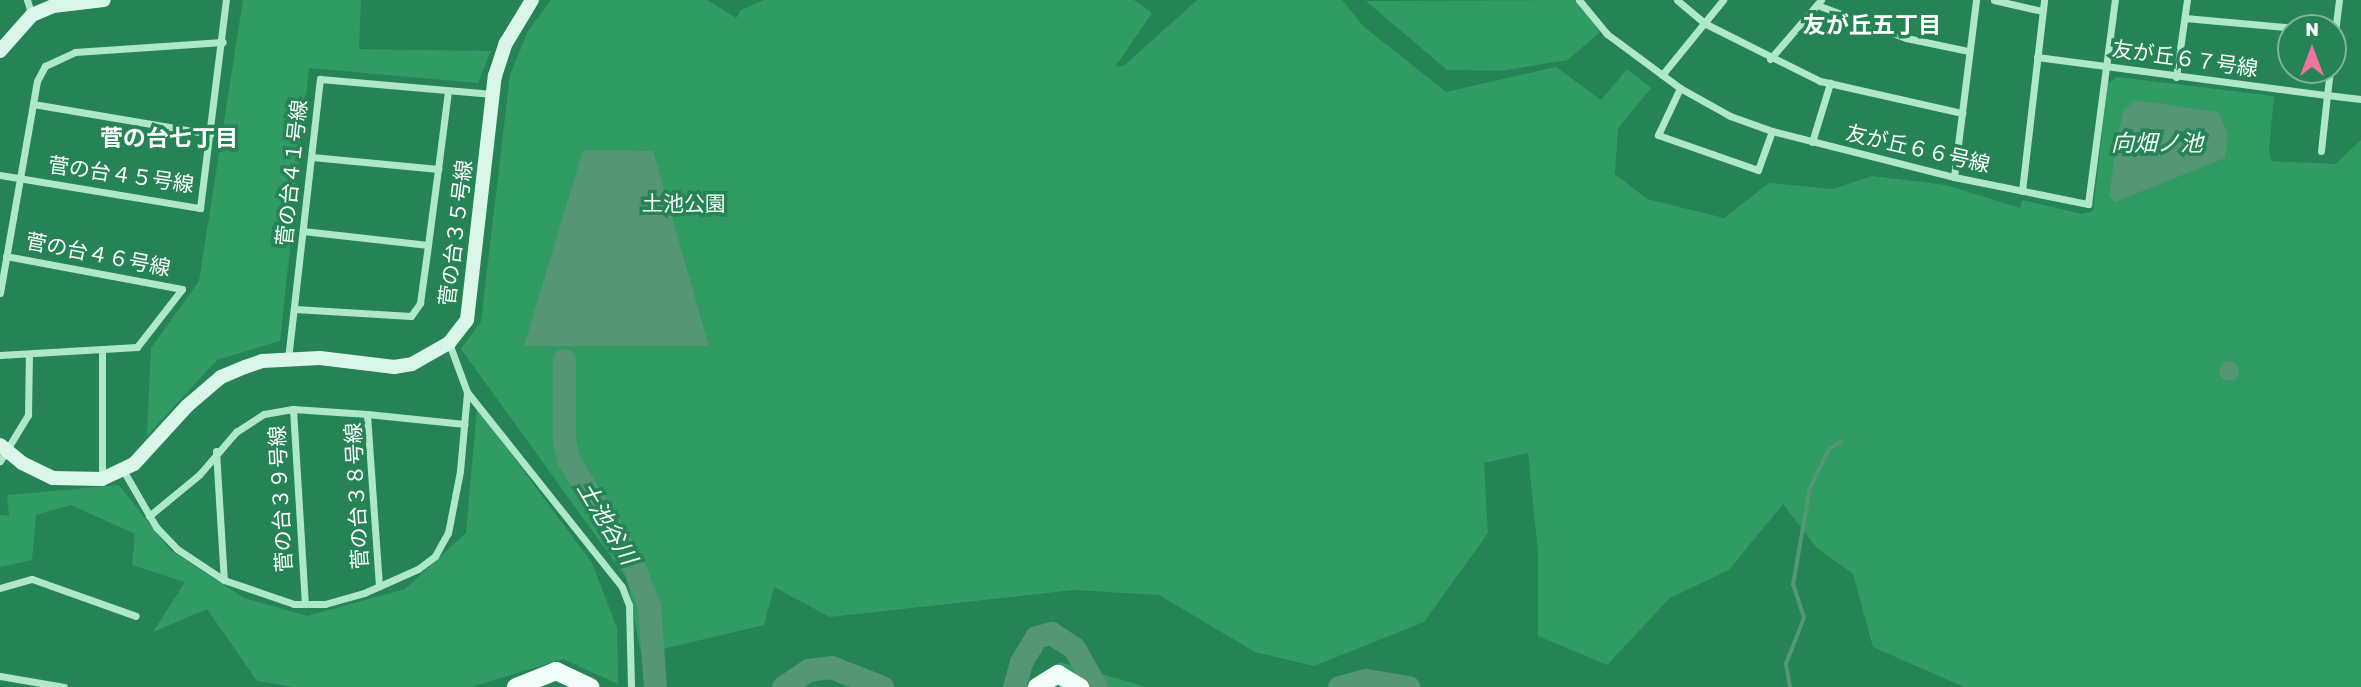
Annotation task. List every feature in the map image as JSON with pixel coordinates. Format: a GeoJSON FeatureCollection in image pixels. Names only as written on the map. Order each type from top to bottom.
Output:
{"type":"FeatureCollection","features":[{"type":"Feature","properties":{"kind":"main road"},"geometry":{"type":"LineString","coordinates":[[516,687],[556,671],[592,687]]}},
{"type":"Feature","properties":{"kind":"main road"},"geometry":{"type":"LineString","coordinates":[[1037,687],[1058,674],[1080,687]]}},
{"type":"Feature","properties":{"kind":"street"},"geometry":{"type":"LineString","coordinates":[[27,0],[32,15]]}},
{"type":"Feature","properties":{"kind":"street"},"geometry":{"type":"LineString","coordinates":[[0,51],[32,15],[53,6],[104,0]]}},
{"type":"Feature","properties":{"kind":"street","name":"菅の台４５号線"},"geometry":{"type":"LineString","coordinates":[[0,176],[200,208],[223,42],[226,0]]}},
{"type":"Feature","properties":{"kind":"street","name":"菅の台３５号線"},"geometry":{"type":"LineString","coordinates":[[3,453],[53,478],[102,479],[123,470],[221,377],[262,361],[288,359],[394,367],[412,364],[449,343],[467,320],[492,94],[506,43],[532,0]]}},
{"type":"Feature","properties":{"kind":"street","name":"友が丘６６号線"},"geometry":{"type":"LineString","coordinates":[[1579,0],[1607,34],[1680,88],[1730,116],[1812,142],[1954,177],[2088,204],[2115,0]]}},
{"type":"Feature","properties":{"kind":"street"},"geometry":{"type":"LineString","coordinates":[[1677,0],[1704,23],[1770,59],[1830,83],[1962,113]]}},
{"type":"Feature","properties":{"kind":"street"},"geometry":{"type":"LineString","coordinates":[[1662,75],[1723,0]]}},
{"type":"Feature","properties":{"kind":"street"},"geometry":{"type":"LineString","coordinates":[[1954,177],[1976,0]]}},
{"type":"Feature","properties":{"kind":"street"},"geometry":{"type":"LineString","coordinates":[[1994,0],[2042,11]]}},
{"type":"Feature","properties":{"kind":"street"},"geometry":{"type":"LineString","coordinates":[[2022,191],[2044,0]]}},
{"type":"Feature","properties":{"kind":"street"},"geometry":{"type":"LineString","coordinates":[[2176,77],[2187,0]]}},
{"type":"Feature","properties":{"kind":"street"},"geometry":{"type":"LineString","coordinates":[[1770,59],[1819,3],[1896,35],[1968,51]]}},
{"type":"Feature","properties":{"kind":"street"},"geometry":{"type":"LineString","coordinates":[[2185,18],[2277,26]]}},
{"type":"Feature","properties":{"kind":"street"},"geometry":{"type":"LineString","coordinates":[[0,293],[37,80],[46,66],[60,56],[223,42]]}},
{"type":"Feature","properties":{"kind":"street","name":"友が丘６７号線"},"geometry":{"type":"LineString","coordinates":[[2037,57],[2361,99]]}},
{"type":"Feature","properties":{"kind":"street","name":"菅の台４１号線"},"geometry":{"type":"LineString","coordinates":[[288,359],[320,79],[492,94]]}},
{"type":"Feature","properties":{"kind":"street"},"geometry":{"type":"LineString","coordinates":[[1812,142],[1830,83]]}},
{"type":"Feature","properties":{"kind":"street"},"geometry":{"type":"LineString","coordinates":[[2321,152],[2329,84]]}},
{"type":"Feature","properties":{"kind":"street"},"geometry":{"type":"LineString","coordinates":[[1680,88],[1658,135],[1758,170],[1772,131]]}},
{"type":"Feature","properties":{"kind":"street"},"geometry":{"type":"LineString","coordinates":[[295,309],[411,316],[420,303],[448,91]]}},
{"type":"Feature","properties":{"kind":"street"},"geometry":{"type":"LineString","coordinates":[[33,104],[210,134]]}},
{"type":"Feature","properties":{"kind":"street"},"geometry":{"type":"LineString","coordinates":[[312,158],[438,169]]}},
{"type":"Feature","properties":{"kind":"street"},"geometry":{"type":"LineString","coordinates":[[303,231],[428,245]]}},
{"type":"Feature","properties":{"kind":"street","name":"菅の台４６号線"},"geometry":{"type":"LineString","coordinates":[[0,355],[141,344],[182,289],[6,256]]}},
{"type":"Feature","properties":{"kind":"street"},"geometry":{"type":"LineString","coordinates":[[449,343],[467,392],[622,587],[629,604],[631,687]]}},
{"type":"Feature","properties":{"kind":"street"},"geometry":{"type":"LineString","coordinates":[[102,349],[102,479]]}},
{"type":"Feature","properties":{"kind":"street"},"geometry":{"type":"LineString","coordinates":[[3,453],[28,415],[29,354]]}},
{"type":"Feature","properties":{"kind":"street"},"geometry":{"type":"LineString","coordinates":[[123,470],[149,516],[177,549],[223,580],[265,597],[304,604],[325,604],[379,586],[435,556],[448,533],[467,392]]}},
{"type":"Feature","properties":{"kind":"street"},"geometry":{"type":"LineString","coordinates":[[293,409],[367,414]]}},
{"type":"Feature","properties":{"kind":"street","name":"菅の台３９号線"},"geometry":{"type":"LineString","coordinates":[[149,516],[199,475],[216,450],[264,414],[293,409],[304,604]]}},
{"type":"Feature","properties":{"kind":"street","name":"菅の台３８号線"},"geometry":{"type":"LineString","coordinates":[[379,586],[367,414],[464,424]]}},
{"type":"Feature","properties":{"kind":"street"},"geometry":{"type":"LineString","coordinates":[[216,450],[223,580]]}},
{"type":"Feature","properties":{"kind":"street"},"geometry":{"type":"LineString","coordinates":[[0,588],[32,579],[136,616]]}},
{"type":"Feature","properties":{"kind":"street"},"geometry":{"type":"LineString","coordinates":[[0,676],[64,687]]}},
{"type":"Feature","properties":{"kind":"green space"},"geometry":{"type":"Polygon","coordinates":[[[243,0],[361,0],[359,49],[491,51],[478,83],[309,68],[280,341],[217,360],[147,436],[151,348],[199,281],[243,0]]]}},
{"type":"Feature","properties":{"kind":"green space","name":"土池公園"},"geometry":{"type":"Polygon","coordinates":[[[551,0],[707,0],[736,18],[741,10],[764,0],[1134,0],[1152,13],[1115,67],[1125,65],[1197,0],[1342,0],[1363,26],[1446,92],[1556,67],[1601,100],[1627,69],[1651,88],[1618,128],[1615,174],[1647,199],[1724,218],[1769,183],[1833,189],[1872,176],[1946,185],[2020,208],[2022,200],[2082,214],[2093,211],[2108,83],[2117,77],[2274,96],[2269,151],[2272,161],[2335,164],[2361,140],[2361,687],[1964,687],[1873,647],[1853,574],[1817,548],[1783,504],[1729,570],[1670,598],[1607,665],[1538,636],[1538,552],[1528,453],[1484,463],[1488,533],[1424,622],[1314,666],[1255,652],[1159,595],[1074,590],[830,617],[774,587],[764,625],[641,654],[627,579],[461,349],[481,321],[510,75],[528,31],[551,0]]]}},
{"type":"Feature","properties":{"kind":"green space"},"geometry":{"type":"Polygon","coordinates":[[[1576,0],[1600,32],[1568,60],[1500,71],[1447,70],[1366,1],[1576,0]]]}},
{"type":"Feature","properties":{"kind":"green space"},"geometry":{"type":"Polygon","coordinates":[[[477,408],[592,563],[617,628],[618,684],[563,659],[471,687],[295,687],[257,681],[207,609],[153,632],[185,582],[132,565],[135,534],[71,505],[36,515],[32,560],[0,567],[0,515],[9,516],[7,495],[119,485],[170,550],[244,598],[307,616],[405,589],[466,533],[477,408]]]}},
{"type":"Feature","properties":{"kind":"green space"},"geometry":{"type":"Polygon","coordinates":[[[1060,662],[1146,687],[1025,687],[1060,662]]]}},
{"type":"Feature","properties":{"kind":"water","name":"向畑ノ池"},"geometry":{"type":"Polygon","coordinates":[[[2135,100],[2218,112],[2228,134],[2225,158],[2115,202],[2109,196],[2119,129],[2124,110],[2135,100]]]}},
{"type":"Feature","properties":{"kind":"water"},"geometry":{"type":"Polygon","coordinates":[[[583,150],[653,151],[709,346],[524,346],[583,150]]]}},
{"type":"Feature","properties":{"kind":"water"},"geometry":{"type":"Polygon","coordinates":[[[2229,361],[2236,364],[2239,371],[2236,378],[2229,381],[2222,378],[2219,371],[2222,364],[2229,361]]]}},
{"type":"Feature","properties":{"kind":"waterway","name":"土池谷川"},"geometry":{"type":"LineString","coordinates":[[564,360],[564,441],[569,461],[632,562],[649,606],[655,687]]}},
{"type":"Feature","properties":{"kind":"waterway"},"geometry":{"type":"LineString","coordinates":[[1790,687],[1786,664],[1804,618],[1793,585],[1810,488],[1829,449],[1842,441]]}},
{"type":"Feature","properties":{"kind":"waterway"},"geometry":{"type":"LineString","coordinates":[[1014,687],[1021,662],[1036,637],[1051,633],[1074,648],[1096,687]]}},
{"type":"Feature","properties":{"kind":"waterway"},"geometry":{"type":"LineString","coordinates":[[783,687],[808,670],[831,667],[882,687]]}},
{"type":"Feature","properties":{"kind":"waterway"},"geometry":{"type":"LineString","coordinates":[[1339,687],[1366,680],[1408,687]]}},
{"type":"Feature","properties":{"kind":"district","name":"友が丘五丁目"},"geometry":{"type":"Point","coordinates":[1872,25]}},
{"type":"Feature","properties":{"kind":"district","name":"菅の台七丁目"},"geometry":{"type":"Point","coordinates":[169,138]}}]}
